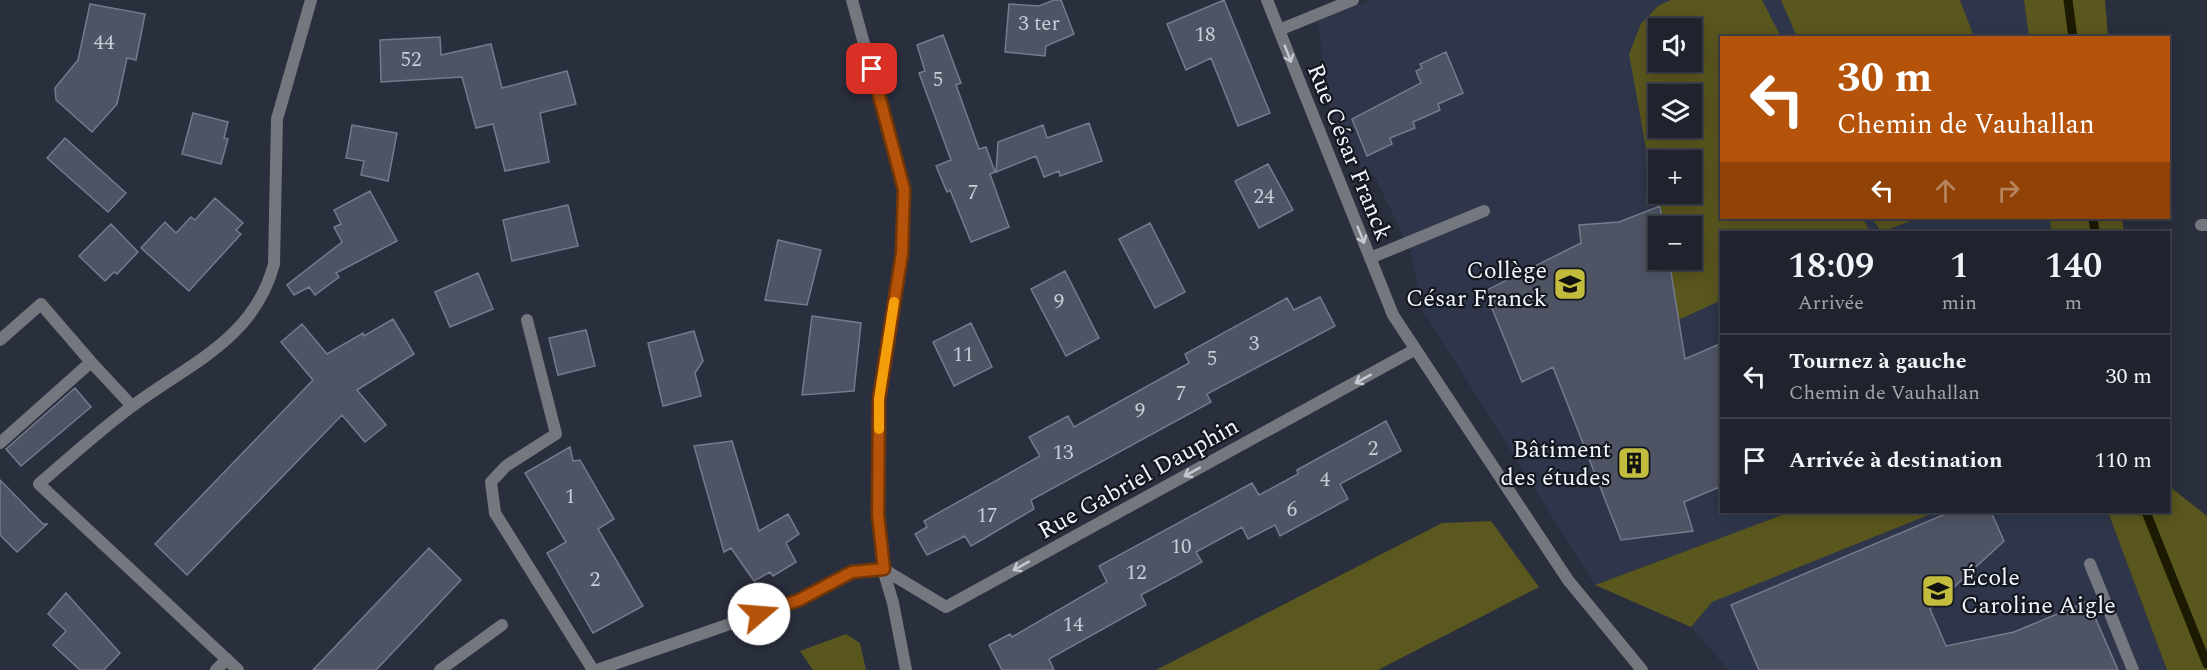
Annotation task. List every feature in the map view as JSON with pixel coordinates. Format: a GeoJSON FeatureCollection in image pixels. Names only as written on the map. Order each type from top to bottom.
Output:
{"type":"FeatureCollection","features":[{"type":"Feature","properties":{"kind":"street"},"geometry":{"type":"LineString","coordinates":[[238,670],[39,484],[132,406],[210,354],[246,322],[269,285],[274,264],[277,119],[311,0]]}},
{"type":"Feature","properties":{"kind":"street"},"geometry":{"type":"LineString","coordinates":[[852,0],[904,189],[902,253],[879,399],[878,515],[884,569],[906,670]]}},
{"type":"Feature","properties":{"kind":"street","name":"Rue César Franck"},"geometry":{"type":"LineString","coordinates":[[1267,0],[1393,315],[1568,580],[1642,670]]}},
{"type":"Feature","properties":{"kind":"street"},"geometry":{"type":"LineString","coordinates":[[1279,30],[1353,0]]}},
{"type":"Feature","properties":{"kind":"street"},"geometry":{"type":"LineString","coordinates":[[1370,258],[1484,211]]}},
{"type":"Feature","properties":{"kind":"street"},"geometry":{"type":"LineString","coordinates":[[0,340],[41,304],[132,406]]}},
{"type":"Feature","properties":{"kind":"street"},"geometry":{"type":"LineString","coordinates":[[526,320],[556,434],[506,466],[491,482],[495,513],[595,670],[799,600],[852,572],[884,569]]}},
{"type":"Feature","properties":{"kind":"street","name":"Rue Gabriel Dauphin"},"geometry":{"type":"LineString","coordinates":[[884,569],[946,607],[1414,350]]}},
{"type":"Feature","properties":{"kind":"street"},"geometry":{"type":"LineString","coordinates":[[0,444],[91,362]]}},
{"type":"Feature","properties":{"kind":"street"},"geometry":{"type":"LineString","coordinates":[[2090,564],[2133,670]]}},
{"type":"Feature","properties":{"kind":"street"},"geometry":{"type":"LineString","coordinates":[[440,670],[502,625]]}},
{"type":"Feature","properties":{"kind":"street"},"geometry":{"type":"LineString","coordinates":[[216,670],[227,659]]}},
{"type":"Feature","properties":{"kind":"shaded area","name":"Collège César Franck"},"geometry":{"type":"Polygon","coordinates":[[[1371,0],[2024,0],[2029,36],[1720,36],[1720,219],[2049,219],[2051,231],[1720,231],[1720,513],[1787,513],[1595,585],[1422,309],[1411,253],[1375,177],[1351,159],[1328,102],[1318,21],[1371,0]]]}},
{"type":"Feature","properties":{"kind":"shaded area"},"geometry":{"type":"Polygon","coordinates":[[[1671,0],[1762,0],[1780,36],[1720,36],[1720,219],[1864,219],[1870,231],[1720,231],[1720,301],[1676,321],[1667,270],[1702,270],[1702,216],[1658,216],[1656,204],[1702,204],[1702,150],[1648,150],[1648,159],[1629,54],[1641,24],[1658,6],[1671,0]]]}},
{"type":"Feature","properties":{"kind":"shaded area"},"geometry":{"type":"Polygon","coordinates":[[[1781,0],[1960,0],[1974,36],[1797,36],[1781,0]]]}},
{"type":"Feature","properties":{"kind":"shaded area"},"geometry":{"type":"Polygon","coordinates":[[[2024,0],[2105,0],[2108,36],[2029,36],[2024,0]]]}},
{"type":"Feature","properties":{"kind":"shaded area"},"geometry":{"type":"Polygon","coordinates":[[[1873,219],[1916,219],[1884,231],[1880,231],[1873,219]]]}},
{"type":"Feature","properties":{"kind":"shaded area"},"geometry":{"type":"Polygon","coordinates":[[[2050,219],[2122,219],[2124,231],[2051,231],[2050,219]]]}},
{"type":"Feature","properties":{"kind":"shaded area"},"geometry":{"type":"Polygon","coordinates":[[[2170,487],[2207,516],[2207,670],[2167,670],[2108,513],[2170,513],[2170,487]]]}},
{"type":"Feature","properties":{"kind":"shaded area"},"geometry":{"type":"Polygon","coordinates":[[[1787,513],[1934,513],[1712,602],[1691,627],[1595,585],[1787,513]]]}},
{"type":"Feature","properties":{"kind":"shaded area","name":"École Caroline Aigle"},"geometry":{"type":"Polygon","coordinates":[[[1934,513],[2108,513],[2167,670],[1729,670],[1691,627],[1712,602],[1934,513]]]}},
{"type":"Feature","properties":{"kind":"shaded area"},"geometry":{"type":"Polygon","coordinates":[[[1491,521],[1539,587],[1378,670],[1156,670],[1442,523],[1491,521]]]}},
{"type":"Feature","properties":{"kind":"shaded area"},"geometry":{"type":"Polygon","coordinates":[[[846,634],[860,643],[866,670],[813,670],[800,651],[846,634]]]}},
{"type":"Feature","properties":{"kind":"building"},"geometry":{"type":"Polygon","coordinates":[[[1054,0],[1061,0],[1074,34],[1046,46],[1045,56],[1005,52],[1009,4],[1039,6],[1054,0]]]}},
{"type":"Feature","properties":{"kind":"building"},"geometry":{"type":"Polygon","coordinates":[[[1224,0],[1270,113],[1238,126],[1211,58],[1186,70],[1167,24],[1224,0]]]}},
{"type":"Feature","properties":{"kind":"building"},"geometry":{"type":"Polygon","coordinates":[[[90,4],[145,14],[136,60],[127,58],[117,104],[92,132],[56,100],[55,88],[78,60],[90,4]]]}},
{"type":"Feature","properties":{"kind":"building"},"geometry":{"type":"Polygon","coordinates":[[[943,35],[961,83],[956,85],[979,149],[986,147],[995,172],[990,174],[1009,227],[971,242],[950,190],[947,192],[936,166],[951,160],[919,73],[925,71],[917,45],[943,35]]]}},
{"type":"Feature","properties":{"kind":"building"},"geometry":{"type":"Polygon","coordinates":[[[440,37],[441,55],[491,44],[502,88],[567,71],[576,104],[540,113],[549,162],[505,171],[493,124],[476,128],[462,77],[381,82],[380,40],[440,37]]]}},
{"type":"Feature","properties":{"kind":"building"},"geometry":{"type":"Polygon","coordinates":[[[1446,52],[1463,93],[1438,104],[1440,110],[1413,122],[1415,128],[1390,138],[1392,144],[1367,156],[1352,119],[1421,83],[1416,71],[1422,68],[1420,64],[1446,52]]]}},
{"type":"Feature","properties":{"kind":"building"},"geometry":{"type":"Polygon","coordinates":[[[193,113],[228,122],[224,138],[228,139],[221,164],[182,154],[193,113]]]}},
{"type":"Feature","properties":{"kind":"building"},"geometry":{"type":"Polygon","coordinates":[[[1089,123],[1102,161],[1060,176],[1059,171],[1044,177],[1036,156],[996,172],[998,142],[1043,125],[1047,138],[1089,123]]]}},
{"type":"Feature","properties":{"kind":"building"},"geometry":{"type":"Polygon","coordinates":[[[352,125],[397,133],[388,181],[361,175],[364,161],[346,158],[352,125]]]}},
{"type":"Feature","properties":{"kind":"building"},"geometry":{"type":"Polygon","coordinates":[[[65,138],[126,193],[108,212],[47,158],[65,138]]]}},
{"type":"Feature","properties":{"kind":"building"},"geometry":{"type":"Polygon","coordinates":[[[1268,164],[1293,210],[1259,228],[1235,181],[1268,164]]]}},
{"type":"Feature","properties":{"kind":"building"},"geometry":{"type":"Polygon","coordinates":[[[370,191],[397,241],[336,273],[339,277],[315,295],[309,287],[294,295],[287,285],[342,242],[334,227],[341,224],[334,210],[370,191]]]}},
{"type":"Feature","properties":{"kind":"building"},"geometry":{"type":"Polygon","coordinates":[[[215,198],[243,223],[236,230],[241,234],[189,291],[141,248],[165,222],[176,233],[191,217],[195,220],[215,198]]]}},
{"type":"Feature","properties":{"kind":"building"},"geometry":{"type":"Polygon","coordinates":[[[568,205],[578,246],[512,261],[503,220],[568,205]]]}},
{"type":"Feature","properties":{"kind":"building"},"geometry":{"type":"Polygon","coordinates":[[[1660,206],[1662,216],[1648,216],[1648,270],[1671,270],[1685,359],[1720,344],[1720,487],[1684,502],[1693,531],[1621,540],[1553,367],[1522,382],[1485,291],[1581,243],[1579,225],[1619,222],[1660,206]]]}},
{"type":"Feature","properties":{"kind":"building"},"geometry":{"type":"Polygon","coordinates":[[[1150,223],[1185,292],[1155,308],[1119,239],[1150,223]]]}},
{"type":"Feature","properties":{"kind":"building"},"geometry":{"type":"Polygon","coordinates":[[[111,224],[138,252],[117,274],[114,272],[105,281],[79,256],[111,224]]]}},
{"type":"Feature","properties":{"kind":"building"},"geometry":{"type":"Polygon","coordinates":[[[778,240],[821,250],[807,305],[765,300],[778,240]]]}},
{"type":"Feature","properties":{"kind":"building"},"geometry":{"type":"Polygon","coordinates":[[[1065,271],[1099,338],[1066,356],[1031,289],[1065,271]]]}},
{"type":"Feature","properties":{"kind":"building"},"geometry":{"type":"Polygon","coordinates":[[[478,273],[493,309],[450,327],[435,292],[478,273]]]}},
{"type":"Feature","properties":{"kind":"building"},"geometry":{"type":"Polygon","coordinates":[[[1320,297],[1335,326],[1207,394],[1211,402],[1031,500],[1034,509],[971,546],[965,536],[927,555],[915,534],[927,527],[924,521],[1040,456],[1029,437],[1068,416],[1074,427],[1189,363],[1185,354],[1287,298],[1294,310],[1320,297]]]}},
{"type":"Feature","properties":{"kind":"building"},"geometry":{"type":"Polygon","coordinates":[[[812,316],[861,323],[854,391],[802,395],[812,316]]]}},
{"type":"Feature","properties":{"kind":"building"},"geometry":{"type":"Polygon","coordinates":[[[393,319],[414,354],[357,390],[386,425],[365,442],[342,415],[187,575],[155,544],[313,380],[281,342],[302,324],[327,354],[393,319]]]}},
{"type":"Feature","properties":{"kind":"building"},"geometry":{"type":"Polygon","coordinates":[[[971,323],[992,367],[954,386],[933,342],[971,323]]]}},
{"type":"Feature","properties":{"kind":"building"},"geometry":{"type":"Polygon","coordinates":[[[586,330],[595,366],[558,375],[549,338],[586,330]]]}},
{"type":"Feature","properties":{"kind":"building"},"geometry":{"type":"Polygon","coordinates":[[[694,331],[703,361],[695,373],[701,396],[663,406],[648,343],[694,331]]]}},
{"type":"Feature","properties":{"kind":"building"},"geometry":{"type":"Polygon","coordinates":[[[75,388],[91,407],[21,466],[6,449],[75,388]]]}},
{"type":"Feature","properties":{"kind":"building"},"geometry":{"type":"Polygon","coordinates":[[[1386,421],[1401,451],[1340,484],[1348,499],[1280,536],[1275,525],[1248,539],[1242,527],[1196,552],[1202,562],[1141,595],[1146,605],[1049,659],[1054,670],[1002,670],[989,645],[1010,634],[1012,637],[1107,582],[1099,566],[1252,483],[1259,495],[1298,474],[1297,470],[1386,421]]]}},
{"type":"Feature","properties":{"kind":"building"},"geometry":{"type":"Polygon","coordinates":[[[732,441],[759,531],[788,514],[799,534],[786,543],[796,562],[773,576],[770,572],[754,581],[731,548],[724,552],[694,446],[732,441]]]}},
{"type":"Feature","properties":{"kind":"building"},"geometry":{"type":"Polygon","coordinates":[[[570,447],[573,461],[580,460],[614,519],[598,529],[643,606],[593,633],[547,553],[566,542],[525,473],[570,447]]]}},
{"type":"Feature","properties":{"kind":"building"},"geometry":{"type":"Polygon","coordinates":[[[0,480],[43,524],[47,524],[17,552],[0,535],[0,480]]]}},
{"type":"Feature","properties":{"kind":"building"},"geometry":{"type":"Polygon","coordinates":[[[1948,513],[1991,513],[2004,541],[1930,609],[1946,646],[2014,632],[2088,601],[2118,670],[1759,670],[1731,605],[1948,513]]]}},
{"type":"Feature","properties":{"kind":"building"},"geometry":{"type":"Polygon","coordinates":[[[429,548],[461,580],[376,670],[313,670],[429,548]]]}},
{"type":"Feature","properties":{"kind":"building"},"geometry":{"type":"Polygon","coordinates":[[[66,593],[120,653],[104,670],[80,670],[53,645],[66,631],[48,614],[66,593]]]}},
{"type":"Feature","properties":{"kind":"waterway"},"geometry":{"type":"LineString","coordinates":[[2068,0],[2073,36]]}},
{"type":"Feature","properties":{"kind":"waterway"},"geometry":{"type":"LineString","coordinates":[[2093,219],[2095,231]]}},
{"type":"Feature","properties":{"kind":"waterway"},"geometry":{"type":"LineString","coordinates":[[2146,513],[2207,664]]}},
{"type":"Feature","properties":{"kind":"slow traffic"},"geometry":{"type":"LineString","coordinates":[[879,429],[879,399],[894,302]]}},
{"type":"Feature","properties":{"kind":"place","name":"Collège César Franck"},"geometry":{"type":"Point","coordinates":[1570,284]}},
{"type":"Feature","properties":{"kind":"place","name":"Bâtiment des études"},"geometry":{"type":"Point","coordinates":[1634,463]}},
{"type":"Feature","properties":{"kind":"place","name":"École Caroline Aigle"},"geometry":{"type":"Point","coordinates":[1938,591]}},
{"type":"Feature","properties":{"kind":"route"},"geometry":{"type":"LineString","coordinates":[[759,614],[799,600],[852,572],[884,569],[878,515],[879,399],[902,253],[904,189],[872,69]]}}]}
